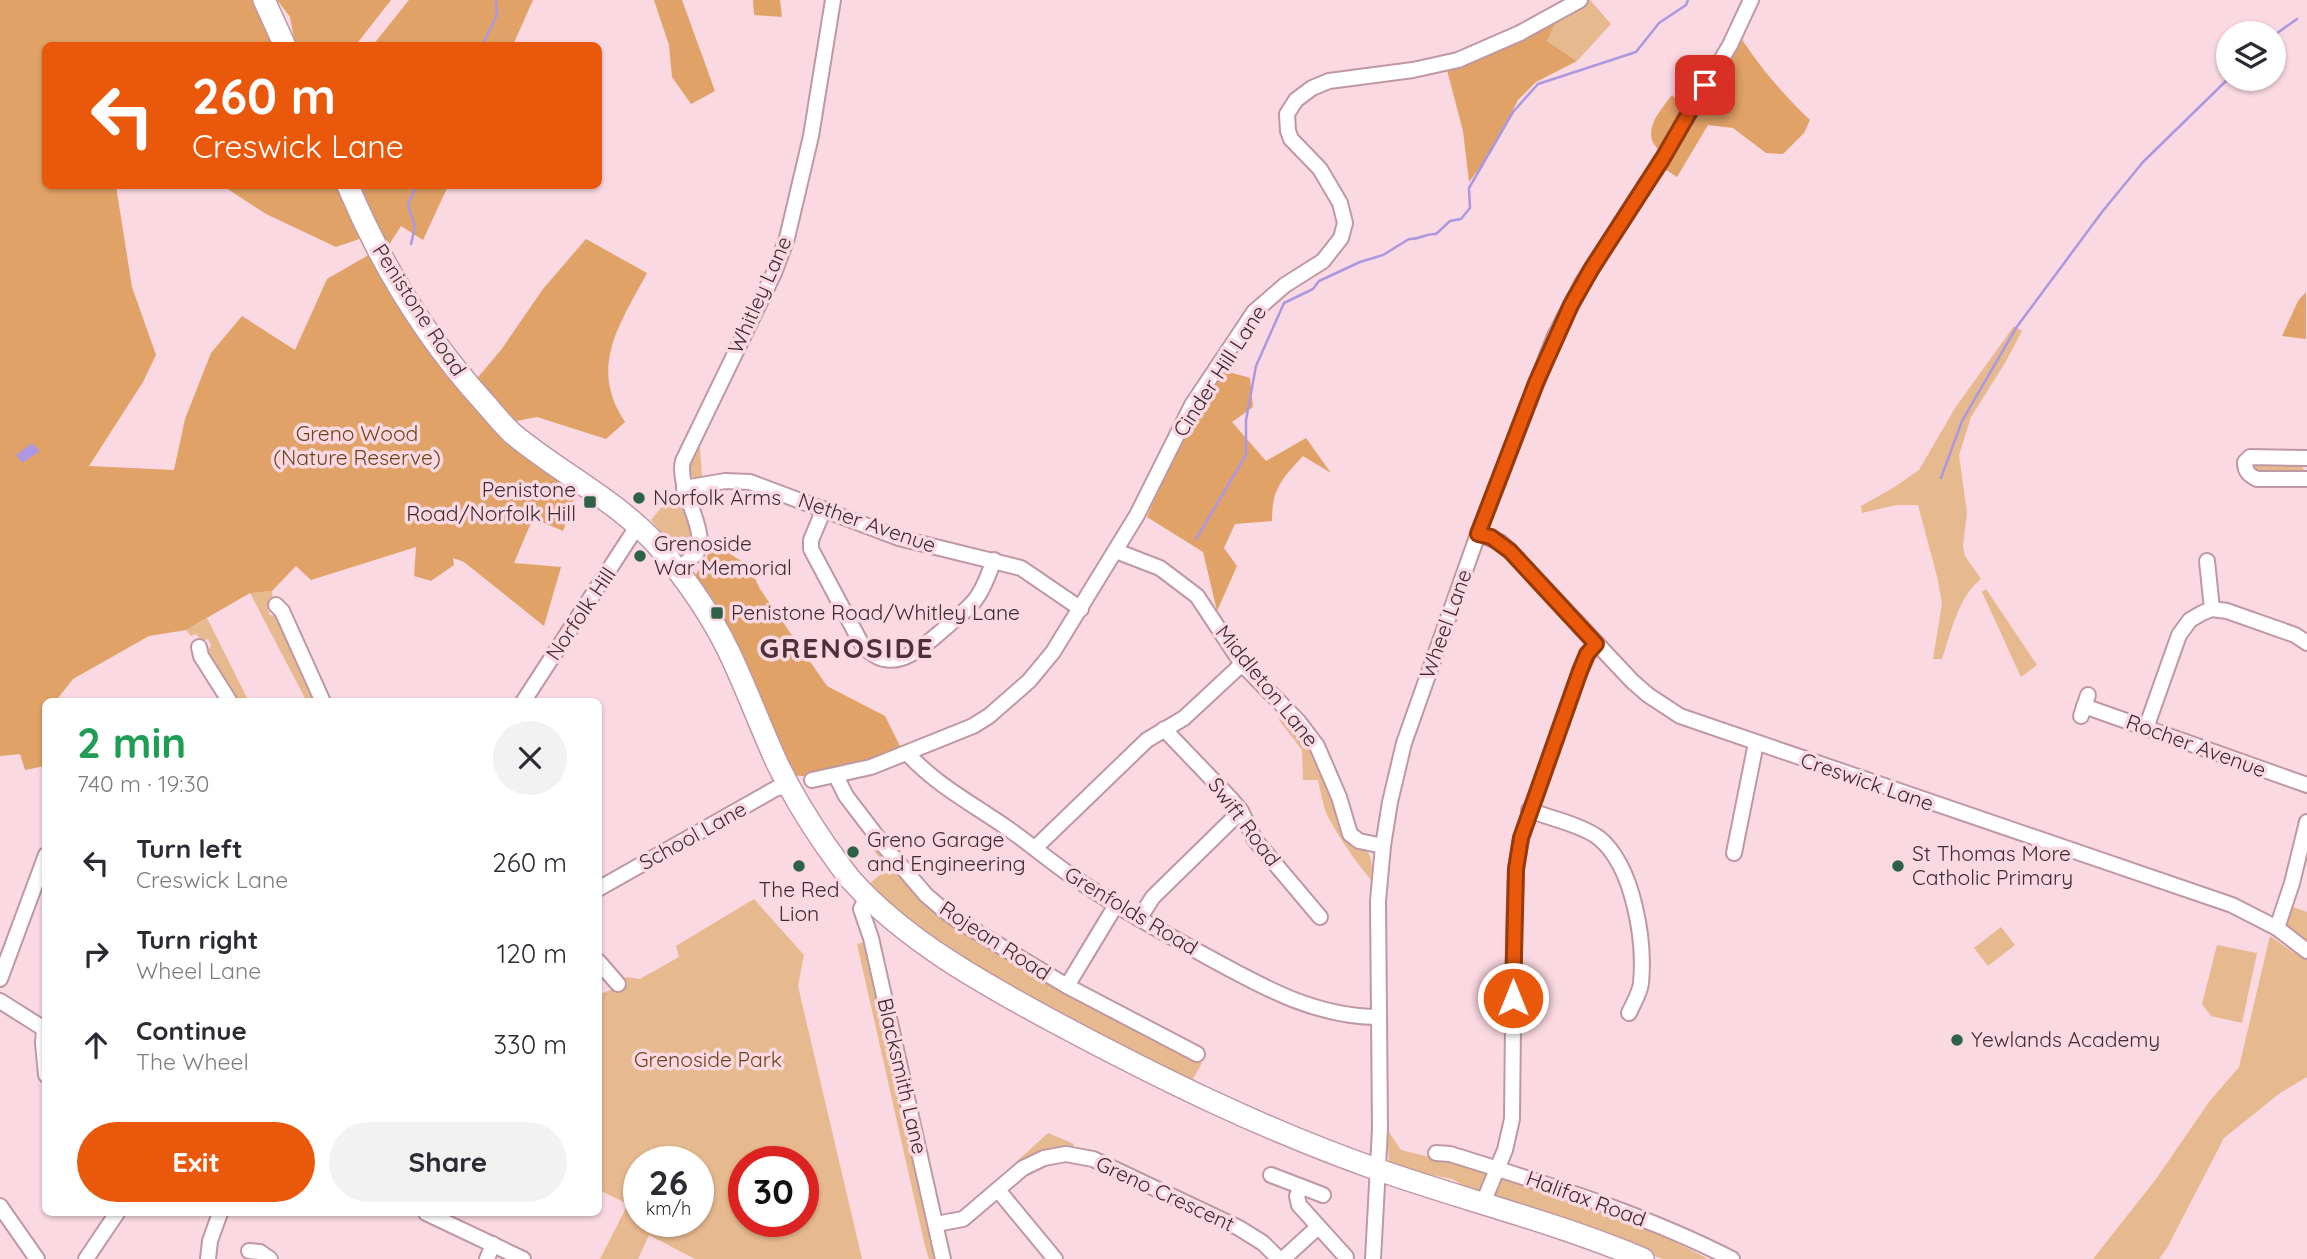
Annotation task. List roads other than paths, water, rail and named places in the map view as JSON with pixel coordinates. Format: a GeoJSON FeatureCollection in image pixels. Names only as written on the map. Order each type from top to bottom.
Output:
{"type":"FeatureCollection","features":[{"type":"Feature","properties":{"kind":"highway"},"geometry":{"type":"LineString","coordinates":[[264,0],[283,42]]}},
{"type":"Feature","properties":{"kind":"highway","name":"Penistone Road"},"geometry":{"type":"LineString","coordinates":[[349,189],[373,243],[421,322],[474,392],[509,431],[638,525],[676,570],[709,616],[727,649],[788,785],[851,881],[902,926],[950,961],[1024,1006],[1230,1112],[1378,1170],[1593,1239],[1643,1259]]}},
{"type":"Feature","properties":{"kind":"street","name":"Whitley Lane"},"geometry":{"type":"LineString","coordinates":[[676,570],[695,554],[699,541],[684,488],[681,472],[683,461],[774,272],[787,238],[811,135],[833,0]]}},
{"type":"Feature","properties":{"kind":"street","name":"Cinder Hill Lane"},"geometry":{"type":"LineString","coordinates":[[811,780],[836,776],[908,754],[973,726],[1004,703],[1049,658],[1137,515],[1181,424],[1254,312],[1284,285],[1323,261],[1337,246],[1344,231],[1344,214],[1333,190],[1320,169],[1299,148],[1288,131],[1287,114],[1290,107],[1312,88],[1329,81],[1413,71],[1458,60],[1520,33],[1580,0]]}},
{"type":"Feature","properties":{"kind":"street","name":"Wheel Lane"},"geometry":{"type":"LineString","coordinates":[[1373,1259],[1378,1170],[1378,901],[1383,846],[1408,728],[1514,437],[1560,327],[1583,282],[1663,158],[1730,45],[1751,0]]}},
{"type":"Feature","properties":{"kind":"street"},"geometry":{"type":"LineString","coordinates":[[2307,458],[2250,457],[2245,462],[2245,469],[2250,476],[2257,479],[2307,479]]}},
{"type":"Feature","properties":{"kind":"street","name":"Nether Avenue"},"geometry":{"type":"LineString","coordinates":[[684,488],[725,481],[750,482],[899,538],[1010,564],[1027,572],[1081,609]]}},
{"type":"Feature","properties":{"kind":"street"},"geometry":{"type":"LineString","coordinates":[[824,509],[811,540],[811,549],[861,643],[873,654],[890,661],[907,657],[963,612],[979,594],[994,560]]}},
{"type":"Feature","properties":{"kind":"street","name":"Norfolk Hill"},"geometry":{"type":"LineString","coordinates":[[526,698],[638,525]]}},
{"type":"Feature","properties":{"kind":"street","name":"Creswick Lane"},"geometry":{"type":"LineString","coordinates":[[1478,534],[1491,537],[1510,551],[1596,644],[1664,707],[1703,726],[2232,905],[2277,928],[2307,951]]}},
{"type":"Feature","properties":{"kind":"street","name":"Middleton Lane"},"geometry":{"type":"LineString","coordinates":[[1116,551],[1160,568],[1191,590],[1242,664],[1298,721],[1317,746],[1339,797],[1350,834],[1359,841],[1383,846]]}},
{"type":"Feature","properties":{"kind":"street"},"geometry":{"type":"LineString","coordinates":[[2207,561],[2212,609]]}},
{"type":"Feature","properties":{"kind":"street"},"geometry":{"type":"LineString","coordinates":[[276,605],[282,611],[321,698]]}},
{"type":"Feature","properties":{"kind":"street"},"geometry":{"type":"LineString","coordinates":[[2146,728],[2179,635],[2190,620],[2212,609],[2227,611],[2295,635],[2307,643]]}},
{"type":"Feature","properties":{"kind":"street"},"geometry":{"type":"LineString","coordinates":[[1483,1203],[1505,1150],[1512,1119],[1516,869],[1521,838],[1584,661],[1596,644]]}},
{"type":"Feature","properties":{"kind":"street"},"geometry":{"type":"LineString","coordinates":[[199,647],[201,656],[227,698]]}},
{"type":"Feature","properties":{"kind":"street"},"geometry":{"type":"LineString","coordinates":[[1035,848],[1138,748],[1184,718],[1242,664]]}},
{"type":"Feature","properties":{"kind":"street","name":"Rocher Avenue"},"geometry":{"type":"LineString","coordinates":[[2084,706],[2307,785]]}},
{"type":"Feature","properties":{"kind":"street","name":"Swift Road"},"geometry":{"type":"LineString","coordinates":[[1164,729],[1241,811],[1255,840],[1320,917]]}},
{"type":"Feature","properties":{"kind":"street"},"geometry":{"type":"LineString","coordinates":[[1734,853],[1756,743]]}},
{"type":"Feature","properties":{"kind":"street","name":"Grenfolds Road"},"geometry":{"type":"LineString","coordinates":[[908,754],[929,775],[1035,848],[1058,867],[1139,919],[1288,999],[1334,1013],[1379,1017]]}},
{"type":"Feature","properties":{"kind":"street","name":"Rojean Road"},"geometry":{"type":"LineString","coordinates":[[836,776],[846,796],[869,827],[926,895],[957,920],[1067,986],[1197,1054]]}},
{"type":"Feature","properties":{"kind":"street","name":"School Lane"},"geometry":{"type":"LineString","coordinates":[[602,887],[775,789],[788,785]]}},
{"type":"Feature","properties":{"kind":"street"},"geometry":{"type":"LineString","coordinates":[[1529,810],[1599,839],[1624,876],[1637,911],[1639,926],[1641,984],[1629,1013]]}},
{"type":"Feature","properties":{"kind":"street"},"geometry":{"type":"LineString","coordinates":[[1139,919],[1153,897],[1241,811]]}},
{"type":"Feature","properties":{"kind":"street"},"geometry":{"type":"LineString","coordinates":[[2277,928],[2292,883],[2307,822]]}},
{"type":"Feature","properties":{"kind":"street"},"geometry":{"type":"LineString","coordinates":[[0,979],[42,866]]}},
{"type":"Feature","properties":{"kind":"street","name":"Blacksmith Lane"},"geometry":{"type":"LineString","coordinates":[[867,896],[861,909],[870,938],[943,1259]]}},
{"type":"Feature","properties":{"kind":"street"},"geometry":{"type":"LineString","coordinates":[[1067,986],[1116,905]]}},
{"type":"Feature","properties":{"kind":"street"},"geometry":{"type":"LineString","coordinates":[[602,966],[618,984]]}},
{"type":"Feature","properties":{"kind":"street"},"geometry":{"type":"LineString","coordinates":[[0,1001],[42,1028]]}},
{"type":"Feature","properties":{"kind":"street","name":"Halifax Road"},"geometry":{"type":"LineString","coordinates":[[1436,1153],[1450,1154],[1612,1207],[1671,1230],[1732,1259]]}},
{"type":"Feature","properties":{"kind":"street","name":"Greno Crescent"},"geometry":{"type":"LineString","coordinates":[[936,1224],[963,1219],[1034,1162],[1055,1155],[1076,1155],[1102,1163],[1239,1228],[1263,1243],[1281,1259]]}},
{"type":"Feature","properties":{"kind":"street"},"geometry":{"type":"LineString","coordinates":[[1271,1175],[1323,1195]]}},
{"type":"Feature","properties":{"kind":"street"},"geometry":{"type":"LineString","coordinates":[[1301,1187],[1297,1200],[1346,1257]]}},
{"type":"Feature","properties":{"kind":"street"},"geometry":{"type":"LineString","coordinates":[[998,1190],[1055,1259]]}},
{"type":"Feature","properties":{"kind":"street"},"geometry":{"type":"LineString","coordinates":[[0,1206],[37,1259]]}},
{"type":"Feature","properties":{"kind":"street"},"geometry":{"type":"LineString","coordinates":[[86,1259],[113,1216]]}},
{"type":"Feature","properties":{"kind":"street"},"geometry":{"type":"LineString","coordinates":[[208,1259],[210,1241],[219,1216]]}},
{"type":"Feature","properties":{"kind":"street"},"geometry":{"type":"LineString","coordinates":[[432,1216],[523,1259]]}},
{"type":"Feature","properties":{"kind":"street"},"geometry":{"type":"LineString","coordinates":[[1281,1259],[1318,1227]]}},
{"type":"Feature","properties":{"kind":"street"},"geometry":{"type":"LineString","coordinates":[[487,1259],[493,1244]]}},
{"type":"Feature","properties":{"kind":"street"},"geometry":{"type":"LineString","coordinates":[[249,1251],[260,1252],[270,1259]]}},
{"type":"Feature","properties":{"kind":"waterway"},"geometry":{"type":"LineString","coordinates":[[484,42],[497,15],[496,0]]}},
{"type":"Feature","properties":{"kind":"waterway"},"geometry":{"type":"LineString","coordinates":[[1196,539],[1246,455],[1246,420],[1256,366],[1284,303],[1313,289],[1319,281],[1360,262],[1383,255],[1409,239],[1436,234],[1450,221],[1461,219],[1470,208],[1469,188],[1513,112],[1538,84],[1636,52],[1659,23],[1686,5],[1688,0]]}},
{"type":"Feature","properties":{"kind":"waterway"},"geometry":{"type":"LineString","coordinates":[[2286,27],[2297,19]]}},
{"type":"Feature","properties":{"kind":"waterway"},"geometry":{"type":"LineString","coordinates":[[1941,478],[1962,421],[2016,328],[2102,212],[2143,162],[2216,91]]}},
{"type":"Feature","properties":{"kind":"waterway"},"geometry":{"type":"LineString","coordinates":[[411,244],[415,227],[408,205],[415,189]]}},
{"type":"Feature","properties":{"kind":"place","name":"Norfolk Arms"},"geometry":{"type":"Point","coordinates":[639,498]}},
{"type":"Feature","properties":{"kind":"place","name":"Penistone Road/Norfolk Hill"},"geometry":{"type":"Point","coordinates":[590,502]}},
{"type":"Feature","properties":{"kind":"place","name":"Grenoside War Memorial"},"geometry":{"type":"Point","coordinates":[640,556]}},
{"type":"Feature","properties":{"kind":"place","name":"Penistone Road/Whitley Lane"},"geometry":{"type":"Point","coordinates":[717,613]}},
{"type":"Feature","properties":{"kind":"place","name":"Greno Garage and Engineering"},"geometry":{"type":"Point","coordinates":[853,852]}},
{"type":"Feature","properties":{"kind":"place","name":"The Red Lion"},"geometry":{"type":"Point","coordinates":[799,866]}},
{"type":"Feature","properties":{"kind":"place","name":"St Thomas More Catholic Primary"},"geometry":{"type":"Point","coordinates":[1898,866]}},
{"type":"Feature","properties":{"kind":"place","name":"Yewlands Academy"},"geometry":{"type":"Point","coordinates":[1957,1040]}},
{"type":"Feature","properties":{"kind":"district","name":"GRENOSIDE"},"geometry":{"type":"Point","coordinates":[847,648]}},
{"type":"Feature","properties":{"kind":"park label","name":"Greno Wood (Nature Reserve)"},"geometry":{"type":"Point","coordinates":[357,446]}},
{"type":"Feature","properties":{"kind":"park label","name":"Grenoside Park"},"geometry":{"type":"Point","coordinates":[708,1060]}}]}
